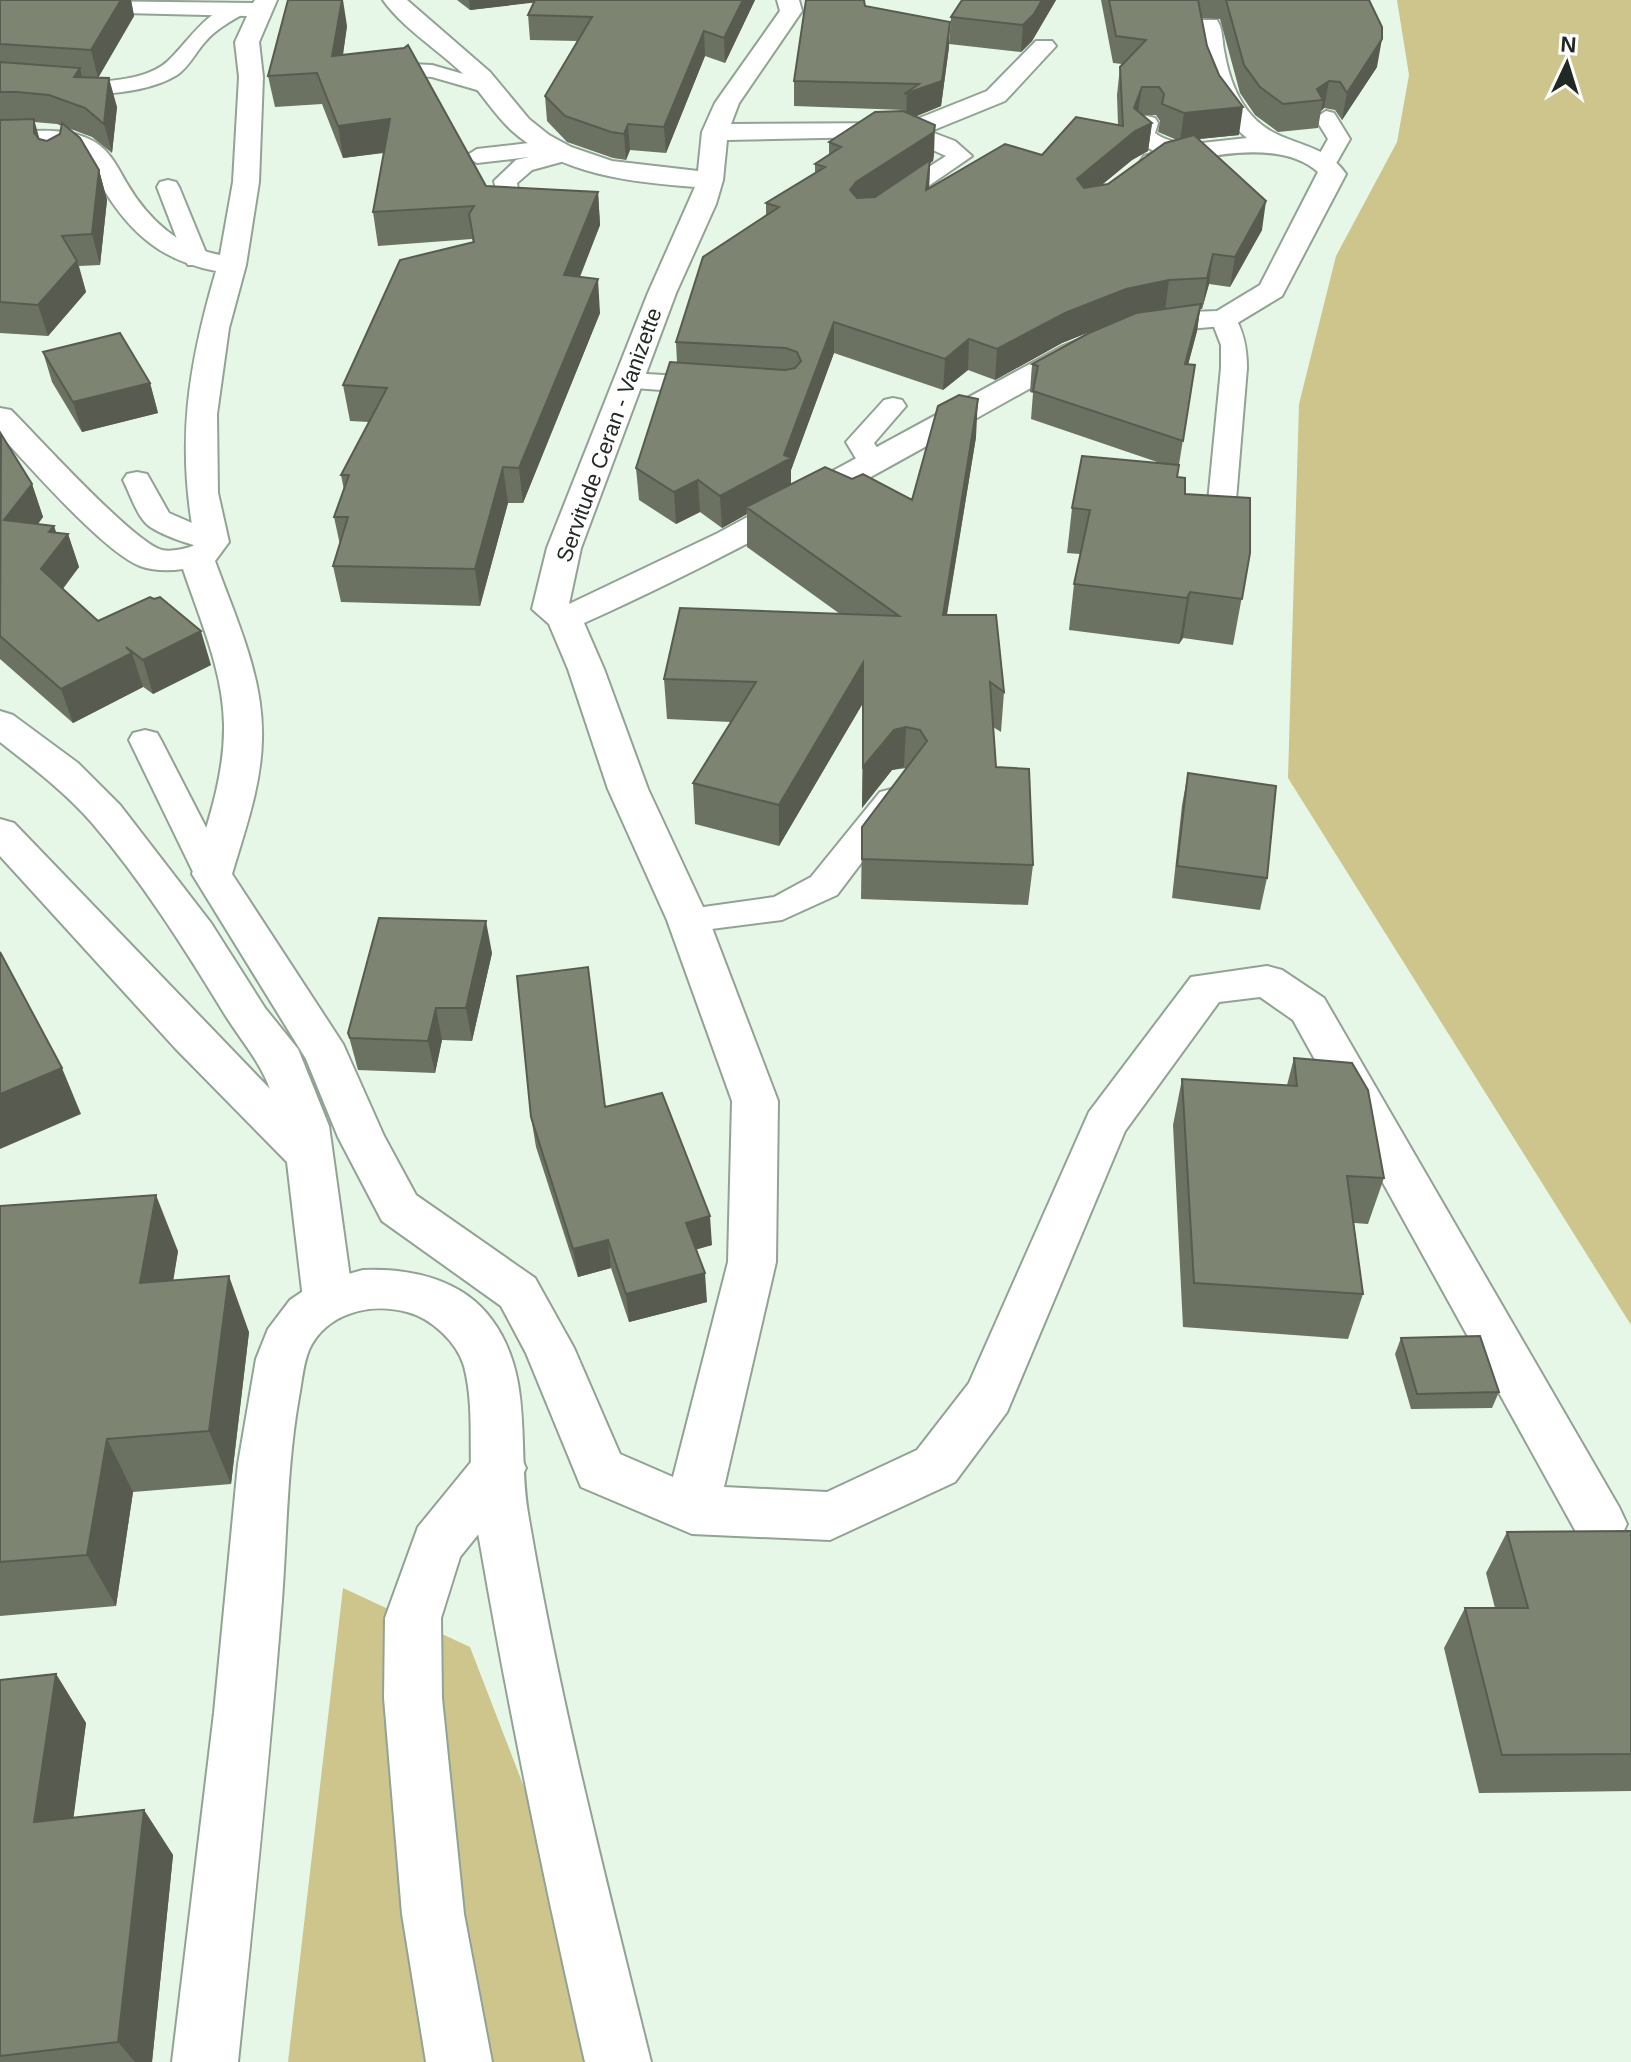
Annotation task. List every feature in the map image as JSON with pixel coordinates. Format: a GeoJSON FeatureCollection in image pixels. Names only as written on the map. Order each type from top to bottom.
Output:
{"type":"FeatureCollection","features":[{"type":"Feature","properties":{"kind":"street"},"geometry":{"type":"LineString","coordinates":[[394,0],[491,88],[518,122],[558,151],[606,168],[710,180]]}},
{"type":"Feature","properties":{"kind":"street"},"geometry":{"type":"LineString","coordinates":[[0,3],[255,6],[247,42],[251,77],[246,182],[232,265],[214,328],[201,414],[204,549],[236,672],[243,724],[238,784],[212,874],[327,1056],[361,1137],[399,1208],[518,1292],[549,1348],[600,1470],[692,1510],[830,1516],[936,1466],[989,1396],[1105,1124],[1206,988],[1267,981],[1309,1009],[1600,1524]]}},
{"type":"Feature","properties":{"kind":"street","name":"Servitude Ceran - Vanizette"},"geometry":{"type":"LineString","coordinates":[[564,619],[550,609],[564,548],[662,293],[703,204],[710,180],[715,132],[727,103],[796,7]]}},
{"type":"Feature","properties":{"kind":"street"},"geometry":{"type":"LineString","coordinates":[[692,1510],[752,1262],[755,1101],[688,920],[628,789],[586,669],[564,619],[876,467],[1074,352],[1123,331],[1166,322],[1224,319],[1272,290],[1333,174],[1326,162],[1272,143],[1252,129],[1221,90],[1213,67],[1209,25]]}},
{"type":"Feature","properties":{"kind":"street"},"geometry":{"type":"LineString","coordinates":[[715,132],[910,131],[996,96],[1044,46]]}},
{"type":"Feature","properties":{"kind":"street"},"geometry":{"type":"LineString","coordinates":[[0,140],[57,151],[79,144],[98,157],[149,232],[171,249],[197,260],[232,265]]}},
{"type":"Feature","properties":{"kind":"street"},"geometry":{"type":"LineString","coordinates":[[1134,174],[1164,157],[1272,143]]}},
{"type":"Feature","properties":{"kind":"street"},"geometry":{"type":"LineString","coordinates":[[0,417],[99,514],[149,558],[187,560],[204,549]]}},
{"type":"Feature","properties":{"kind":"street"},"geometry":{"type":"LineString","coordinates":[[0,723],[64,772],[106,814],[196,933],[250,1019],[282,1061],[306,1135],[328,1299]]}},
{"type":"Feature","properties":{"kind":"street"},"geometry":{"type":"LineString","coordinates":[[0,832],[99,935],[240,1091],[306,1135]]}},
{"type":"Feature","properties":{"kind":"street"},"geometry":{"type":"LineString","coordinates":[[306,1135],[349,1106]]}},
{"type":"Feature","properties":{"kind":"street"},"geometry":{"type":"LineString","coordinates":[[205,2062],[242,1743],[269,1416],[284,1348],[308,1310],[338,1293],[377,1289],[416,1292],[455,1313],[481,1345],[496,1398],[499,1502],[557,1806],[618,2062]]}},
{"type":"Feature","properties":{"kind":"street"},"geometry":{"type":"LineString","coordinates":[[459,2062],[433,1914],[413,1698],[413,1618],[437,1545],[499,1468]]}},
{"type":"Feature","properties":{"kind":"lane"},"geometry":{"type":"LineString","coordinates":[[0,81],[65,87],[124,82],[166,73],[181,62],[202,33],[255,6]]}},
{"type":"Feature","properties":{"kind":"lane"},"geometry":{"type":"LineString","coordinates":[[365,68],[417,67],[443,71],[491,88]]}},
{"type":"Feature","properties":{"kind":"lane"},"geometry":{"type":"LineString","coordinates":[[1326,118],[1339,139],[1326,162]]}},
{"type":"Feature","properties":{"kind":"lane"},"geometry":{"type":"LineString","coordinates":[[1147,123],[1144,134],[1156,145],[1184,153]]}},
{"type":"Feature","properties":{"kind":"lane"},"geometry":{"type":"LineString","coordinates":[[0,131],[44,131],[56,135],[57,151]]}},
{"type":"Feature","properties":{"kind":"lane"},"geometry":{"type":"LineString","coordinates":[[865,219],[961,156],[947,146],[910,131]]}},
{"type":"Feature","properties":{"kind":"lane"},"geometry":{"type":"LineString","coordinates":[[477,156],[558,151]]}},
{"type":"Feature","properties":{"kind":"lane"},"geometry":{"type":"LineString","coordinates":[[507,196],[505,181],[524,165],[558,151]]}},
{"type":"Feature","properties":{"kind":"lane"},"geometry":{"type":"LineString","coordinates":[[168,187],[197,260]]}},
{"type":"Feature","properties":{"kind":"lane"},"geometry":{"type":"LineString","coordinates":[[1221,512],[1234,368],[1234,345],[1224,319]]}},
{"type":"Feature","properties":{"kind":"lane"},"geometry":{"type":"LineString","coordinates":[[630,381],[739,387]]}},
{"type":"Feature","properties":{"kind":"lane"},"geometry":{"type":"LineString","coordinates":[[876,467],[860,442],[893,406]]}},
{"type":"Feature","properties":{"kind":"lane"},"geometry":{"type":"LineString","coordinates":[[137,480],[158,519],[204,549]]}},
{"type":"Feature","properties":{"kind":"lane"},"geometry":{"type":"LineString","coordinates":[[145,740],[212,874]]}},
{"type":"Feature","properties":{"kind":"lane"},"geometry":{"type":"LineString","coordinates":[[688,920],[782,908],[824,886],[905,781]]}},
{"type":"Feature","properties":{"kind":"shaded area"},"geometry":{"type":"Polygon","coordinates":[[[1397,0],[1631,0],[1631,1325],[1288,778],[1299,404],[1336,256],[1397,142],[1409,75],[1397,0]]]}},
{"type":"Feature","properties":{"kind":"shaded area"},"geometry":{"type":"Polygon","coordinates":[[[343,1588],[470,1647],[630,2062],[288,2062],[343,1588]]]}},
{"type":"Feature","properties":{"kind":"building"},"geometry":{"type":"Polygon","coordinates":[[[0,0],[121,0],[91,50],[0,44],[0,0]]]}},
{"type":"Feature","properties":{"kind":"building"},"geometry":{"type":"Polygon","coordinates":[[[288,0],[342,0],[332,56],[408,45],[486,186],[598,192],[564,275],[598,279],[519,468],[503,467],[475,569],[333,566],[348,517],[334,517],[349,475],[341,475],[387,388],[343,385],[400,260],[474,242],[469,214],[474,206],[373,212],[390,119],[338,126],[317,73],[268,76],[288,0]]]}},
{"type":"Feature","properties":{"kind":"building"},"geometry":{"type":"Polygon","coordinates":[[[535,0],[743,0],[724,38],[704,31],[664,127],[628,124],[624,134],[565,116],[545,96],[592,17],[528,15],[535,0]]]}},
{"type":"Feature","properties":{"kind":"building"},"geometry":{"type":"Polygon","coordinates":[[[806,0],[864,0],[865,6],[950,22],[942,81],[904,94],[919,84],[794,81],[806,0]]]}},
{"type":"Feature","properties":{"kind":"building"},"geometry":{"type":"Polygon","coordinates":[[[962,0],[1042,0],[1023,25],[951,17],[962,0]]]}},
{"type":"Feature","properties":{"kind":"building"},"geometry":{"type":"Polygon","coordinates":[[[1109,0],[1198,0],[1207,46],[1219,75],[1243,107],[1184,113],[1162,104],[1164,94],[1159,87],[1142,87],[1134,108],[1152,123],[1135,131],[1077,179],[1084,188],[1108,184],[1165,143],[1194,135],[1266,201],[1235,257],[1213,254],[1207,278],[1169,280],[1126,289],[1065,313],[997,349],[969,339],[945,359],[834,322],[784,455],[791,458],[720,496],[698,480],[674,492],[636,468],[670,362],[785,370],[795,368],[801,361],[797,352],[786,348],[676,342],[703,257],[779,207],[766,203],[825,167],[815,164],[841,147],[829,142],[875,112],[903,111],[935,125],[934,132],[856,182],[850,190],[857,198],[875,197],[930,160],[926,190],[1005,144],[1042,155],[1076,117],[1123,126],[1120,67],[1146,40],[1116,36],[1109,0]]]}},
{"type":"Feature","properties":{"kind":"building"},"geometry":{"type":"Polygon","coordinates":[[[1226,0],[1369,0],[1382,27],[1382,39],[1347,93],[1340,82],[1329,81],[1317,89],[1323,100],[1283,104],[1260,87],[1244,65],[1226,0]]]}},
{"type":"Feature","properties":{"kind":"building"},"geometry":{"type":"Polygon","coordinates":[[[0,62],[80,68],[74,77],[109,78],[104,124],[85,108],[49,95],[0,92],[0,62]]]}},
{"type":"Feature","properties":{"kind":"building"},"geometry":{"type":"Polygon","coordinates":[[[34,119],[34,133],[39,139],[47,141],[60,134],[62,123],[80,138],[99,170],[92,234],[62,236],[77,261],[38,305],[0,302],[0,120],[34,119]]]}},
{"type":"Feature","properties":{"kind":"building"},"geometry":{"type":"Polygon","coordinates":[[[1201,304],[1185,364],[1195,365],[1183,441],[1033,391],[1038,366],[1032,364],[1089,333],[1136,313],[1201,304]]]}},
{"type":"Feature","properties":{"kind":"building"},"geometry":{"type":"Polygon","coordinates":[[[120,333],[150,383],[73,402],[43,352],[120,333]]]}},
{"type":"Feature","properties":{"kind":"building"},"geometry":{"type":"Polygon","coordinates":[[[959,395],[978,399],[943,615],[996,615],[1004,692],[990,682],[996,767],[1029,769],[1033,865],[862,859],[862,827],[927,741],[920,730],[906,727],[894,730],[863,767],[863,663],[779,805],[693,783],[756,682],[664,679],[680,608],[899,616],[746,507],[825,467],[852,479],[863,474],[912,500],[938,406],[959,395]]]}},
{"type":"Feature","properties":{"kind":"building"},"geometry":{"type":"Polygon","coordinates":[[[1,434],[32,484],[4,520],[54,526],[49,532],[68,534],[41,569],[98,621],[150,597],[160,597],[201,631],[143,660],[126,647],[132,653],[61,689],[0,636],[1,434]]]}},
{"type":"Feature","properties":{"kind":"building"},"geometry":{"type":"Polygon","coordinates":[[[1082,456],[1179,465],[1177,477],[1185,478],[1185,494],[1250,498],[1250,553],[1242,599],[1190,592],[1187,598],[1074,584],[1090,510],[1072,508],[1082,456]]]}},
{"type":"Feature","properties":{"kind":"building"},"geometry":{"type":"Polygon","coordinates":[[[1188,773],[1276,786],[1267,878],[1177,866],[1188,773]]]}},
{"type":"Feature","properties":{"kind":"building"},"geometry":{"type":"Polygon","coordinates":[[[379,918],[486,921],[466,1008],[436,1008],[428,1041],[350,1038],[348,1033],[379,918]]]}},
{"type":"Feature","properties":{"kind":"building"},"geometry":{"type":"Polygon","coordinates":[[[0,952],[62,1068],[0,1094],[0,952]]]}},
{"type":"Feature","properties":{"kind":"building"},"geometry":{"type":"Polygon","coordinates":[[[588,967],[605,1107],[662,1093],[710,1216],[686,1223],[705,1273],[626,1294],[608,1240],[573,1249],[531,1117],[517,976],[588,967]]]}},
{"type":"Feature","properties":{"kind":"building"},"geometry":{"type":"Polygon","coordinates":[[[1294,1058],[1352,1063],[1368,1090],[1384,1178],[1347,1176],[1363,1294],[1194,1283],[1182,1079],[1297,1086],[1294,1058]]]}},
{"type":"Feature","properties":{"kind":"building"},"geometry":{"type":"Polygon","coordinates":[[[156,1195],[140,1283],[229,1276],[209,1431],[107,1439],[87,1555],[0,1562],[0,1206],[156,1195]]]}},
{"type":"Feature","properties":{"kind":"building"},"geometry":{"type":"Polygon","coordinates":[[[1480,1336],[1499,1392],[1417,1394],[1401,1338],[1480,1336]]]}},
{"type":"Feature","properties":{"kind":"building"},"geometry":{"type":"Polygon","coordinates":[[[1631,1531],[1631,1754],[1502,1755],[1465,1608],[1528,1608],[1507,1532],[1631,1531]]]}},
{"type":"Feature","properties":{"kind":"building"},"geometry":{"type":"Polygon","coordinates":[[[56,1674],[34,1822],[144,1810],[118,2042],[0,2056],[0,1680],[56,1674]]]}}]}
